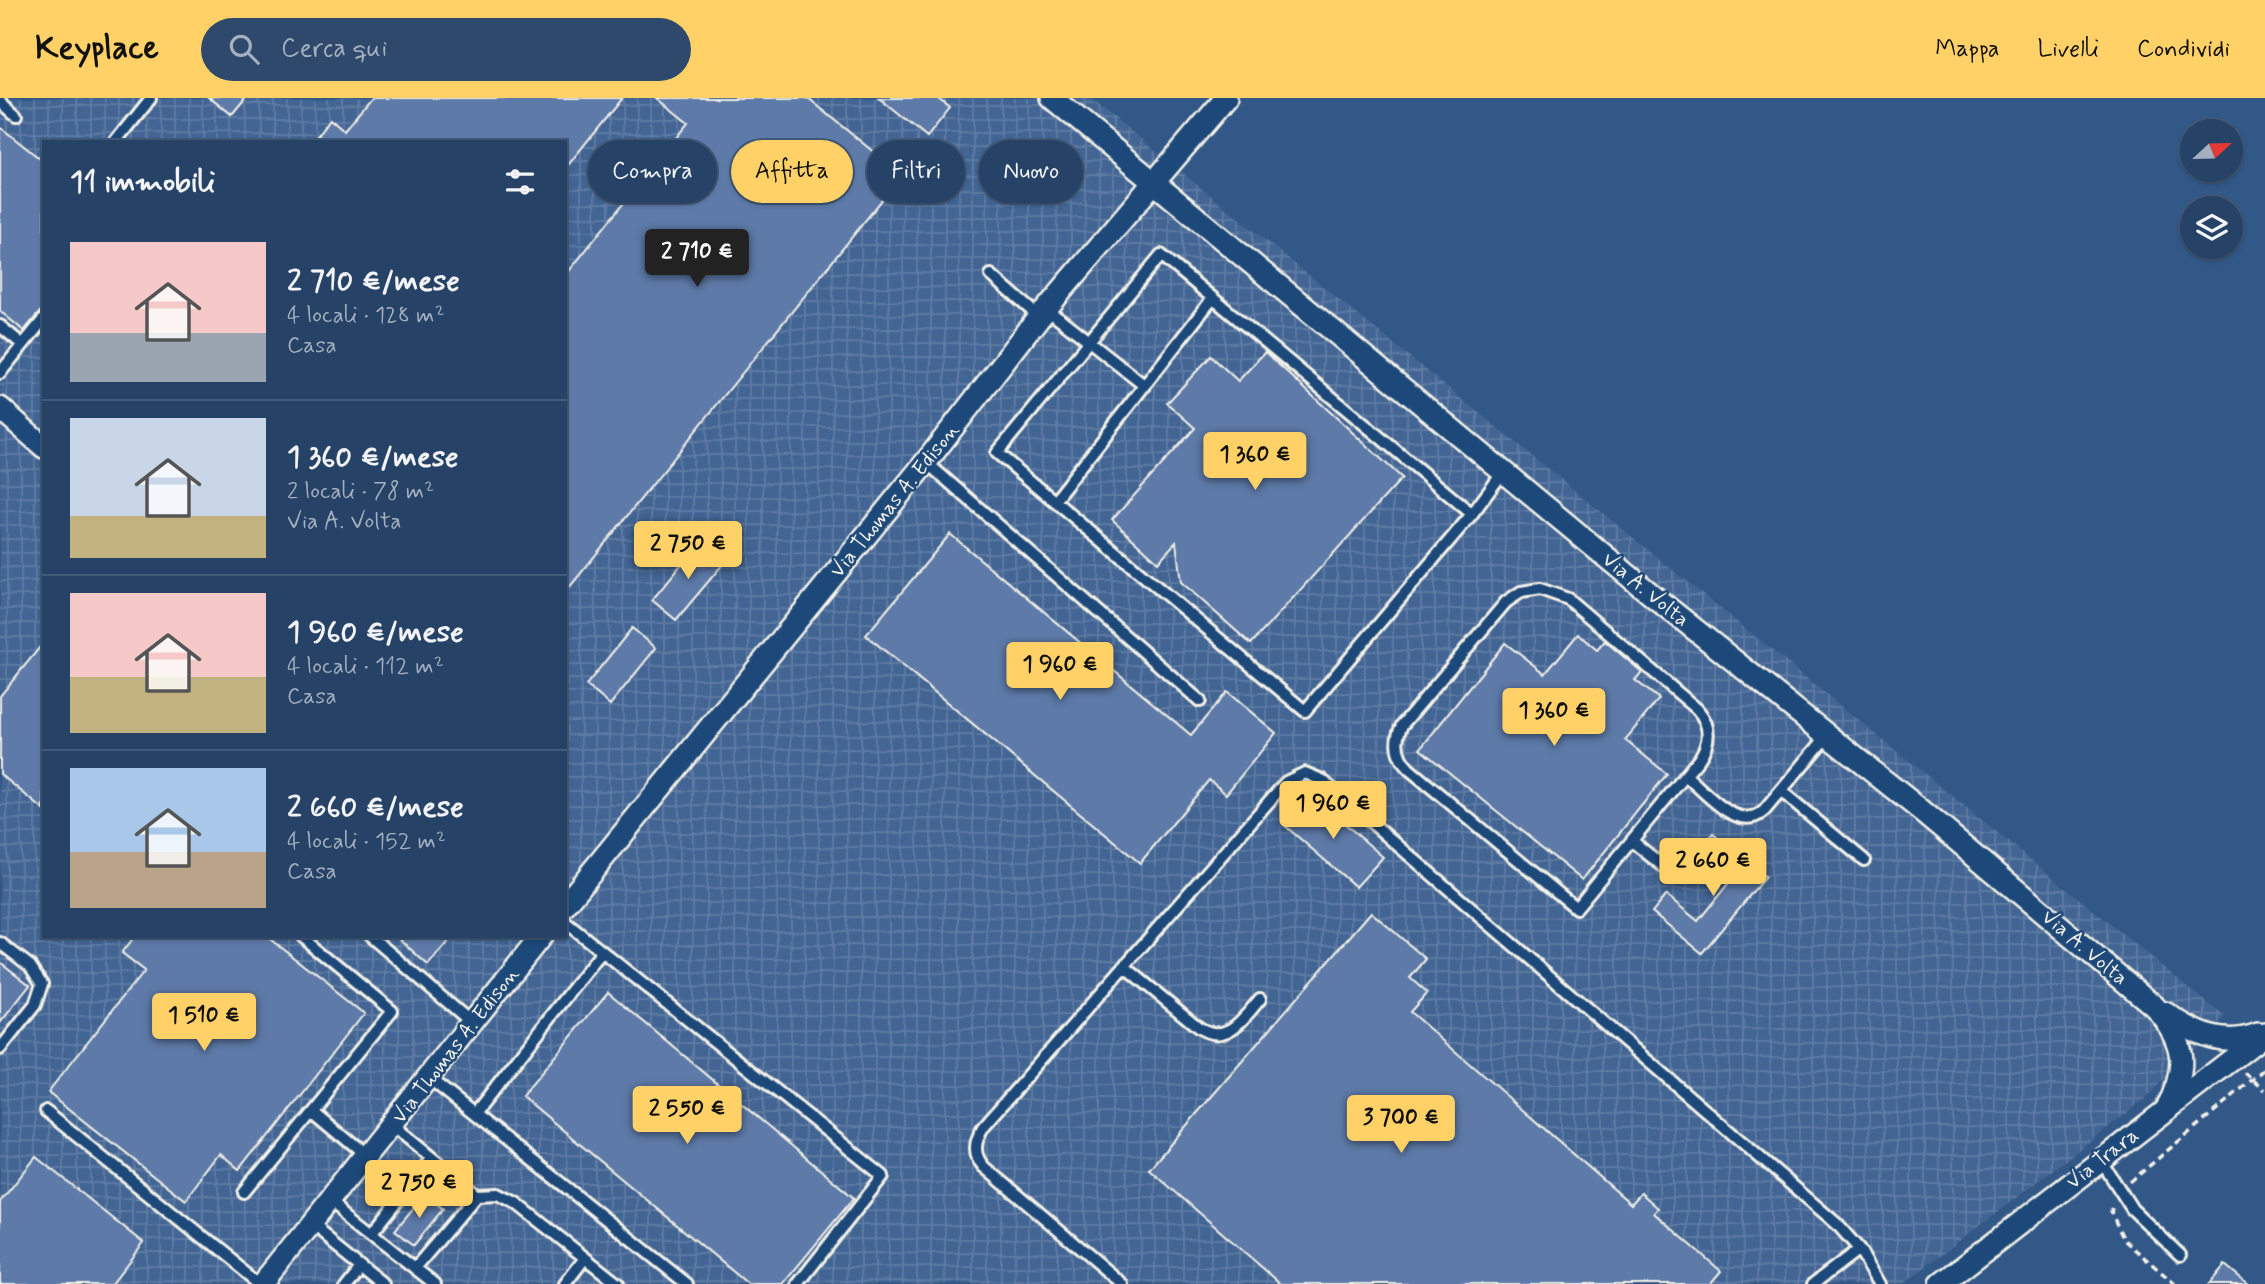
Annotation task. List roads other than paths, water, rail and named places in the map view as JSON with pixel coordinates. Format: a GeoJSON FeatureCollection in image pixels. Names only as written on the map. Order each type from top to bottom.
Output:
{"type":"FeatureCollection","features":[{"type":"Feature","properties":{"kind":"street","name":"Via A. Volta"},"geometry":{"type":"LineString","coordinates":[[1052,98],[2154,1006],[2173,1032],[2182,1059],[2178,1086],[2167,1108]]}},
{"type":"Feature","properties":{"kind":"street","name":"Via Thomas A. Edison"},"geometry":{"type":"LineString","coordinates":[[567,898],[926,463],[1043,313],[1153,180],[1226,98]]}},
{"type":"Feature","properties":{"kind":"street"},"geometry":{"type":"LineString","coordinates":[[0,408],[42,445]]}},
{"type":"Feature","properties":{"kind":"street","name":"Via Thomas A. Edison"},"geometry":{"type":"LineString","coordinates":[[262,1284],[331,1202],[539,938]]}},
{"type":"Feature","properties":{"kind":"street"},"geometry":{"type":"LineString","coordinates":[[2154,1006],[2189,1029],[2211,1038],[2236,1041],[2265,1032]]}},
{"type":"Feature","properties":{"kind":"street","name":"Via Trara"},"geometry":{"type":"LineString","coordinates":[[1941,1284],[2265,1032]]}},
{"type":"Feature","properties":{"kind":"lane"},"geometry":{"type":"LineString","coordinates":[[118,140],[151,98]]}},
{"type":"Feature","properties":{"kind":"lane"},"geometry":{"type":"LineString","coordinates":[[0,102],[16,115]]}},
{"type":"Feature","properties":{"kind":"lane"},"geometry":{"type":"LineString","coordinates":[[1472,514],[1161,255],[997,453],[1305,711],[1472,514],[1504,471]]}},
{"type":"Feature","properties":{"kind":"lane"},"geometry":{"type":"LineString","coordinates":[[991,275],[1089,342],[1144,386]]}},
{"type":"Feature","properties":{"kind":"lane"},"geometry":{"type":"LineString","coordinates":[[1054,501],[1213,298]]}},
{"type":"Feature","properties":{"kind":"lane"},"geometry":{"type":"LineString","coordinates":[[0,373],[42,321]]}},
{"type":"Feature","properties":{"kind":"lane"},"geometry":{"type":"LineString","coordinates":[[0,326],[23,345]]}},
{"type":"Feature","properties":{"kind":"lane"},"geometry":{"type":"LineString","coordinates":[[926,463],[1200,701]]}},
{"type":"Feature","properties":{"kind":"lane"},"geometry":{"type":"LineString","coordinates":[[1547,590],[1568,599],[1701,714],[1707,726],[1707,745],[1686,776],[1576,908],[1403,762],[1397,743],[1402,725],[1506,602],[1521,592],[1547,590]]}},
{"type":"Feature","properties":{"kind":"lane"},"geometry":{"type":"LineString","coordinates":[[1686,776],[1732,814],[1743,818],[1760,815],[1828,735]]}},
{"type":"Feature","properties":{"kind":"lane"},"geometry":{"type":"LineString","coordinates":[[1122,1284],[984,1167],[975,1149],[983,1128],[1286,782],[1299,774],[1311,774],[1332,789],[1826,1215],[1859,1249],[1880,1284]]}},
{"type":"Feature","properties":{"kind":"lane"},"geometry":{"type":"LineString","coordinates":[[1781,791],[1864,860]]}},
{"type":"Feature","properties":{"kind":"lane"},"geometry":{"type":"LineString","coordinates":[[1632,841],[1674,875]]}},
{"type":"Feature","properties":{"kind":"lane"},"geometry":{"type":"LineString","coordinates":[[567,924],[883,1176],[798,1284]]}},
{"type":"Feature","properties":{"kind":"lane"},"geometry":{"type":"LineString","coordinates":[[244,1192],[392,1011],[303,938]]}},
{"type":"Feature","properties":{"kind":"lane"},"geometry":{"type":"LineString","coordinates":[[372,938],[472,1023]]}},
{"type":"Feature","properties":{"kind":"lane"},"geometry":{"type":"LineString","coordinates":[[0,943],[30,966],[42,985],[35,1005],[0,1049]]}},
{"type":"Feature","properties":{"kind":"lane"},"geometry":{"type":"LineString","coordinates":[[474,1114],[602,952]]}},
{"type":"Feature","properties":{"kind":"lane"},"geometry":{"type":"LineString","coordinates":[[1124,966],[1198,1027],[1212,1034],[1220,1035],[1235,1028],[1260,999]]}},
{"type":"Feature","properties":{"kind":"lane"},"geometry":{"type":"LineString","coordinates":[[429,1078],[687,1284]]}},
{"type":"Feature","properties":{"kind":"lane"},"geometry":{"type":"LineString","coordinates":[[311,1110],[367,1157]]}},
{"type":"Feature","properties":{"kind":"lane"},"geometry":{"type":"LineString","coordinates":[[46,1111],[262,1284]]}},
{"type":"Feature","properties":{"kind":"lane"},"geometry":{"type":"LineString","coordinates":[[392,1125],[477,1195],[498,1194],[507,1197],[618,1284]]}},
{"type":"Feature","properties":{"kind":"lane"},"geometry":{"type":"LineString","coordinates":[[372,1233],[432,1158]]}},
{"type":"Feature","properties":{"kind":"lane"},"geometry":{"type":"LineString","coordinates":[[2101,1159],[2132,1209],[2180,1255]]}},
{"type":"Feature","properties":{"kind":"lane"},"geometry":{"type":"LineString","coordinates":[[415,1268],[477,1195]]}},
{"type":"Feature","properties":{"kind":"lane"},"geometry":{"type":"LineString","coordinates":[[331,1202],[435,1284]]}},
{"type":"Feature","properties":{"kind":"lane"},"geometry":{"type":"LineString","coordinates":[[311,1226],[383,1284]]}},
{"type":"Feature","properties":{"kind":"lane"},"geometry":{"type":"LineString","coordinates":[[1813,1284],[1859,1249]]}},
{"type":"Feature","properties":{"kind":"lane"},"geometry":{"type":"LineString","coordinates":[[565,1284],[585,1258]]}},
{"type":"Feature","properties":{"kind":"lane"},"geometry":{"type":"LineString","coordinates":[[344,1284],[359,1265]]}}]}
